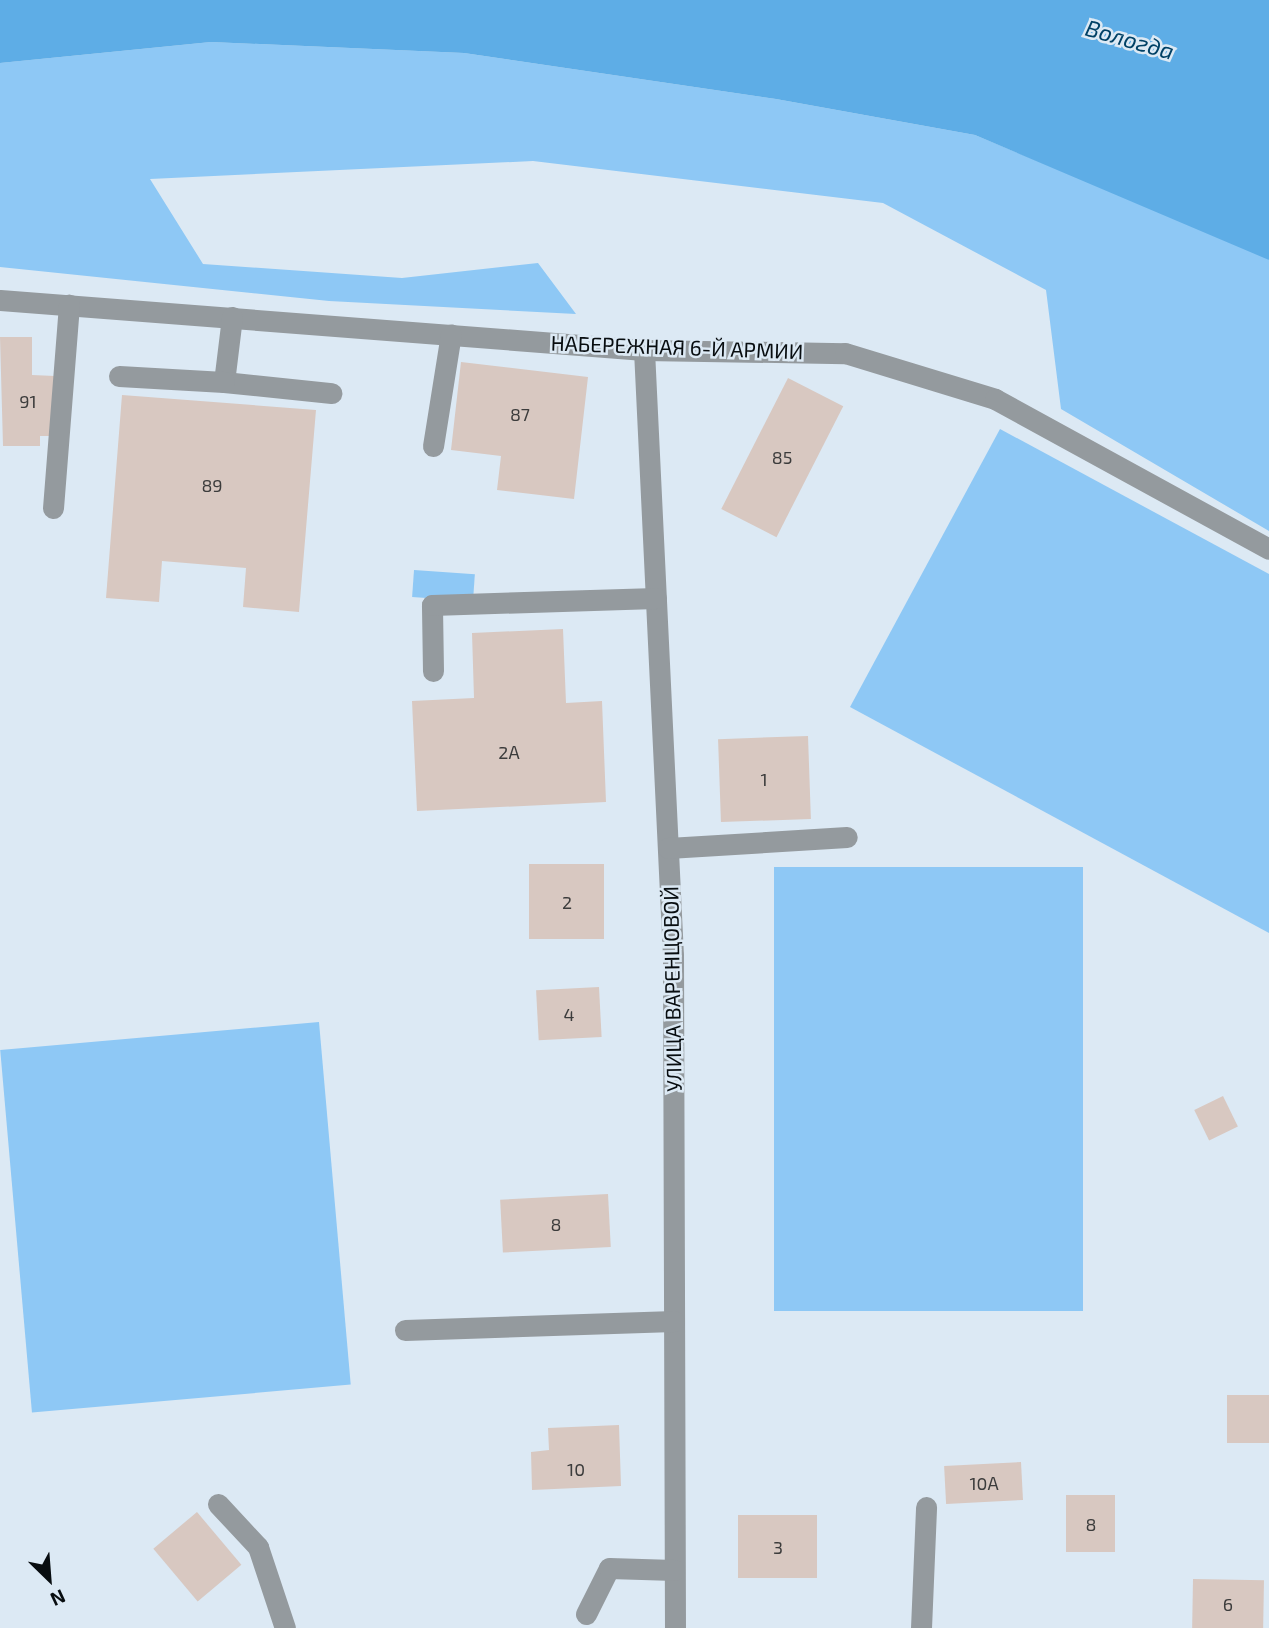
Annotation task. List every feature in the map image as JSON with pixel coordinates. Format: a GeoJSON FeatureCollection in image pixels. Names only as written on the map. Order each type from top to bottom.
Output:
{"type":"FeatureCollection","features":[{"type":"Feature","properties":{"kind":"street","name":"НАБЕРЕЖНАЯ 6-Й АРМИИ"},"geometry":{"type":"LineString","coordinates":[[0,300],[644,350],[845,353],[983,396],[1269,549]]}},
{"type":"Feature","properties":{"kind":"street"},"geometry":{"type":"LineString","coordinates":[[53,508],[69,305]]}},
{"type":"Feature","properties":{"kind":"street"},"geometry":{"type":"LineString","coordinates":[[224,382],[232,317]]}},
{"type":"Feature","properties":{"kind":"street"},"geometry":{"type":"LineString","coordinates":[[433,446],[451,334]]}},
{"type":"Feature","properties":{"kind":"street","name":"УЛИЦА ВАРЕНЦОВОЙ"},"geometry":{"type":"LineString","coordinates":[[644,350],[673,955],[675,1628]]}},
{"type":"Feature","properties":{"kind":"street"},"geometry":{"type":"LineString","coordinates":[[119,376],[224,382],[331,393]]}},
{"type":"Feature","properties":{"kind":"street"},"geometry":{"type":"LineString","coordinates":[[433,671],[432,604],[656,598]]}},
{"type":"Feature","properties":{"kind":"street"},"geometry":{"type":"LineString","coordinates":[[668,848],[847,837]]}},
{"type":"Feature","properties":{"kind":"street"},"geometry":{"type":"LineString","coordinates":[[405,1330],[674,1321]]}},
{"type":"Feature","properties":{"kind":"street"},"geometry":{"type":"LineString","coordinates":[[218,1504],[258,1547],[285,1628]]}},
{"type":"Feature","properties":{"kind":"street"},"geometry":{"type":"LineString","coordinates":[[921,1628],[926,1507]]}},
{"type":"Feature","properties":{"kind":"street"},"geometry":{"type":"LineString","coordinates":[[586,1614],[609,1568],[674,1570]]}},
{"type":"Feature","properties":{"kind":"shaded area"},"geometry":{"type":"Polygon","coordinates":[[[211,42],[464,53],[776,99],[975,135],[1261,254],[1269,260],[1269,531],[1061,409],[1046,290],[883,203],[533,161],[150,179],[203,264],[402,278],[538,263],[576,314],[329,301],[0,267],[0,63],[211,42]]]}},
{"type":"Feature","properties":{"kind":"shaded area"},"geometry":{"type":"Polygon","coordinates":[[[1000,429],[1269,574],[1269,933],[850,707],[1000,429]]]}},
{"type":"Feature","properties":{"kind":"shaded area"},"geometry":{"type":"Polygon","coordinates":[[[414,570],[475,574],[473,601],[412,597],[414,570]]]}},
{"type":"Feature","properties":{"kind":"shaded area"},"geometry":{"type":"Polygon","coordinates":[[[774,867],[1083,867],[1083,1311],[774,1311],[774,867]]]}},
{"type":"Feature","properties":{"kind":"shaded area"},"geometry":{"type":"Polygon","coordinates":[[[319,1022],[351,1385],[32,1413],[0,1050],[319,1022]]]}},
{"type":"Feature","properties":{"kind":"water","name":"Вологда"},"geometry":{"type":"Polygon","coordinates":[[[0,0],[1269,0],[1269,260],[975,135],[776,99],[464,53],[211,42],[0,63],[0,0]]]}},
{"type":"Feature","properties":{"kind":"building"},"geometry":{"type":"Polygon","coordinates":[[[0,337],[32,337],[32,375],[55,376],[55,436],[40,436],[40,446],[3,446],[0,337]]]}},
{"type":"Feature","properties":{"kind":"building"},"geometry":{"type":"Polygon","coordinates":[[[461,362],[588,377],[574,499],[497,490],[501,456],[451,450],[461,362]]]}},
{"type":"Feature","properties":{"kind":"building"},"geometry":{"type":"Polygon","coordinates":[[[788,378],[843,406],[777,537],[721,509],[788,378]]]}},
{"type":"Feature","properties":{"kind":"building"},"geometry":{"type":"Polygon","coordinates":[[[122,395],[316,410],[299,612],[243,607],[246,568],[162,561],[159,602],[106,598],[122,395]]]}},
{"type":"Feature","properties":{"kind":"building"},"geometry":{"type":"Polygon","coordinates":[[[563,629],[566,703],[602,701],[606,802],[417,811],[412,701],[474,698],[472,633],[563,629]]]}},
{"type":"Feature","properties":{"kind":"building"},"geometry":{"type":"Polygon","coordinates":[[[808,736],[811,819],[721,822],[718,739],[808,736]]]}},
{"type":"Feature","properties":{"kind":"building"},"geometry":{"type":"Polygon","coordinates":[[[529,864],[604,864],[604,939],[529,939],[529,864]]]}},
{"type":"Feature","properties":{"kind":"building"},"geometry":{"type":"Polygon","coordinates":[[[599,987],[602,1037],[539,1040],[536,990],[599,987]]]}},
{"type":"Feature","properties":{"kind":"building"},"geometry":{"type":"Polygon","coordinates":[[[1223,1096],[1238,1127],[1209,1141],[1194,1110],[1223,1096]]]}},
{"type":"Feature","properties":{"kind":"building"},"geometry":{"type":"Polygon","coordinates":[[[608,1194],[611,1247],[503,1253],[500,1200],[608,1194]]]}},
{"type":"Feature","properties":{"kind":"building"},"geometry":{"type":"Polygon","coordinates":[[[1227,1395],[1269,1395],[1269,1443],[1227,1443],[1227,1395]]]}},
{"type":"Feature","properties":{"kind":"building"},"geometry":{"type":"Polygon","coordinates":[[[619,1425],[621,1486],[532,1490],[531,1452],[549,1450],[548,1428],[619,1425]]]}},
{"type":"Feature","properties":{"kind":"building"},"geometry":{"type":"Polygon","coordinates":[[[1021,1462],[1023,1500],[946,1504],[944,1466],[1021,1462]]]}},
{"type":"Feature","properties":{"kind":"building"},"geometry":{"type":"Polygon","coordinates":[[[1066,1495],[1115,1495],[1115,1552],[1066,1552],[1066,1495]]]}},
{"type":"Feature","properties":{"kind":"building"},"geometry":{"type":"Polygon","coordinates":[[[197,1512],[241,1565],[198,1601],[153,1549],[197,1512]]]}},
{"type":"Feature","properties":{"kind":"building"},"geometry":{"type":"Polygon","coordinates":[[[738,1515],[817,1515],[817,1578],[738,1578],[738,1515]]]}},
{"type":"Feature","properties":{"kind":"building"},"geometry":{"type":"Polygon","coordinates":[[[1193,1579],[1264,1580],[1263,1628],[1192,1628],[1193,1579]]]}}]}
